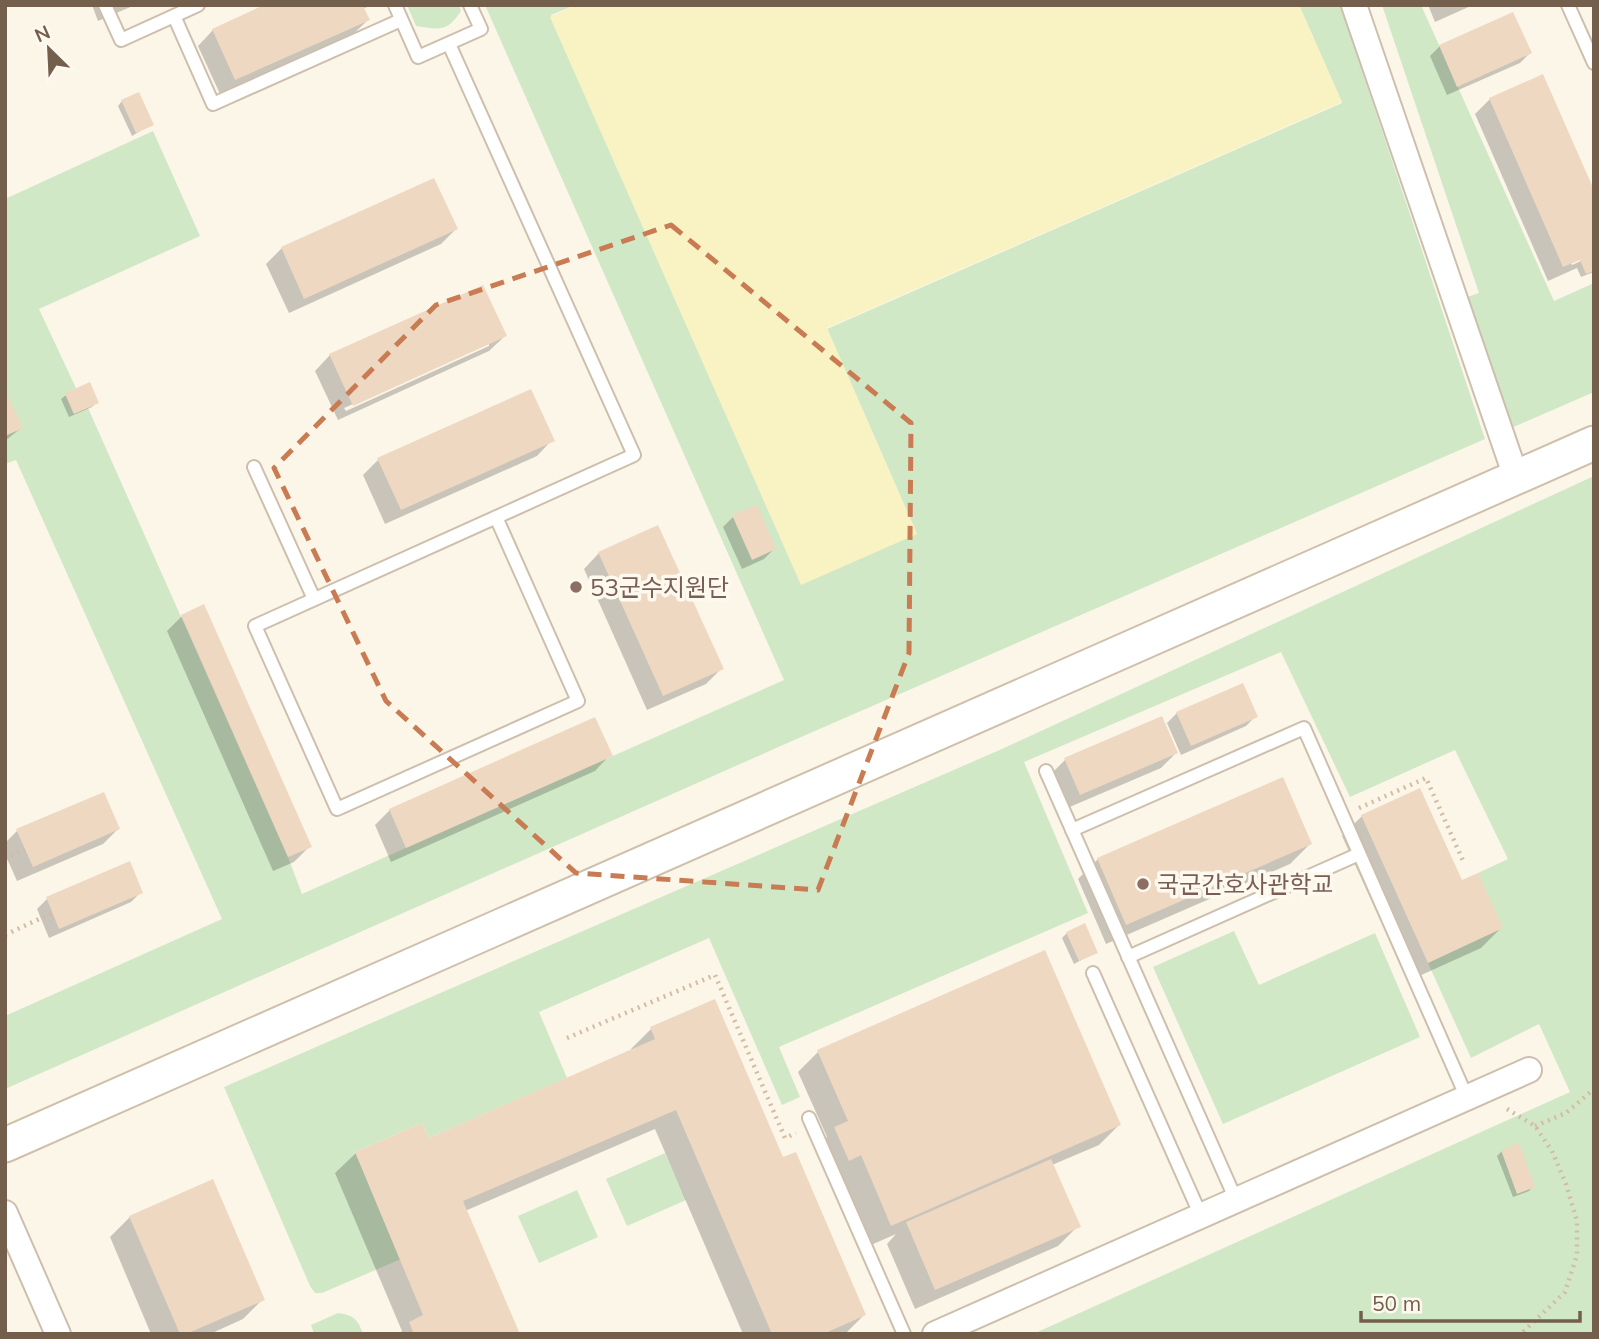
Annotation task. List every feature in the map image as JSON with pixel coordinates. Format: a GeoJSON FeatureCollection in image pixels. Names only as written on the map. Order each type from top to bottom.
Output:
{"type":"FeatureCollection","features":[{"type":"Feature","properties":{"kind":"street"},"geometry":{"type":"LineString","coordinates":[[1354,5],[1516,477]]}},
{"type":"Feature","properties":{"kind":"street"},"geometry":{"type":"LineString","coordinates":[[5,1145],[1594,443]]}},
{"type":"Feature","properties":{"kind":"street"},"geometry":{"type":"LineString","coordinates":[[935,1334],[1529,1070]]}},
{"type":"Feature","properties":{"kind":"street"},"geometry":{"type":"LineString","coordinates":[[5,1213],[58,1334]]}},
{"type":"Feature","properties":{"kind":"lane"},"geometry":{"type":"LineString","coordinates":[[105,5],[121,40],[198,5]]}},
{"type":"Feature","properties":{"kind":"lane"},"geometry":{"type":"LineString","coordinates":[[395,5],[418,57],[481,29],[470,5]]}},
{"type":"Feature","properties":{"kind":"lane"},"geometry":{"type":"LineString","coordinates":[[1568,5],[1594,63]]}},
{"type":"Feature","properties":{"kind":"lane"},"geometry":{"type":"LineString","coordinates":[[174,16],[213,104],[401,20]]}},
{"type":"Feature","properties":{"kind":"lane"},"geometry":{"type":"LineString","coordinates":[[449,44],[634,456],[496,517],[255,626],[337,810],[578,701],[496,517]]}},
{"type":"Feature","properties":{"kind":"lane"},"geometry":{"type":"LineString","coordinates":[[254,467],[314,599]]}},
{"type":"Feature","properties":{"kind":"lane"},"geometry":{"type":"LineString","coordinates":[[1072,830],[1304,728],[1467,1098]]}},
{"type":"Feature","properties":{"kind":"lane"},"geometry":{"type":"LineString","coordinates":[[1046,771],[1236,1200]]}},
{"type":"Feature","properties":{"kind":"lane"},"geometry":{"type":"LineString","coordinates":[[1128,957],[1359,854]]}},
{"type":"Feature","properties":{"kind":"lane"},"geometry":{"type":"LineString","coordinates":[[1093,973],[1201,1216]]}},
{"type":"Feature","properties":{"kind":"lane"},"geometry":{"type":"LineString","coordinates":[[811,1122],[904,1334]]}},
{"type":"Feature","properties":{"kind":"path"},"geometry":{"type":"LineString","coordinates":[[1343,815],[1426,778],[1464,863]]}},
{"type":"Feature","properties":{"kind":"path"},"geometry":{"type":"LineString","coordinates":[[5,859],[25,850]]}},
{"type":"Feature","properties":{"kind":"path"},"geometry":{"type":"LineString","coordinates":[[5,935],[52,913]]}},
{"type":"Feature","properties":{"kind":"path"},"geometry":{"type":"LineString","coordinates":[[567,1038],[715,975],[785,1138],[811,1122]]}},
{"type":"Feature","properties":{"kind":"path"},"geometry":{"type":"LineString","coordinates":[[1535,1126],[1566,1113],[1594,1090]]}},
{"type":"Feature","properties":{"kind":"path"},"geometry":{"type":"LineString","coordinates":[[1506,1109],[1535,1126],[1552,1151],[1566,1184],[1577,1222],[1577,1255],[1565,1292],[1521,1334]]}},
{"type":"Feature","properties":{"kind":"highlighted area"},"geometry":{"type":"Polygon","coordinates":[[[671,225],[911,423],[909,653],[818,890],[576,873],[386,701],[274,468],[436,305],[671,225]]]}},
{"type":"Feature","properties":{"kind":"green space"},"geometry":{"type":"Polygon","coordinates":[[[407,5],[459,5],[461,11],[447,26],[431,28],[416,26],[407,5]]]}},
{"type":"Feature","properties":{"kind":"green space"},"geometry":{"type":"Polygon","coordinates":[[[485,5],[575,5],[551,15],[917,534],[827,329],[1342,103],[1299,5],[1340,5],[1485,439],[808,734],[5,1089],[5,1016],[222,919],[16,460],[5,464],[5,199],[153,131],[200,236],[39,309],[76,388],[65,394],[73,413],[88,408],[302,894],[784,680],[485,5]]]}},
{"type":"Feature","properties":{"kind":"green space"},"geometry":{"type":"Polygon","coordinates":[[[1382,5],[1421,5],[1554,301],[1594,283],[1594,392],[1509,429],[1464,298],[1479,293],[1382,5]]]}},
{"type":"Feature","properties":{"kind":"green space"},"geometry":{"type":"Polygon","coordinates":[[[1594,476],[1594,1334],[1033,1334],[1570,1092],[1539,1024],[1471,1058],[1428,963],[1478,873],[1508,859],[1455,750],[1350,797],[1281,652],[1024,762],[1088,913],[779,1047],[800,1097],[782,1105],[709,938],[539,1012],[567,1078],[429,1138],[422,1123],[355,1152],[401,1259],[322,1293],[315,1293],[310,1286],[224,1087],[1002,749],[1594,476]]]}},
{"type":"Feature","properties":{"kind":"green space"},"geometry":{"type":"Polygon","coordinates":[[[1234,931],[1259,985],[1375,933],[1420,1037],[1223,1124],[1153,967],[1234,931]]]}},
{"type":"Feature","properties":{"kind":"green space"},"geometry":{"type":"Polygon","coordinates":[[[665,1153],[686,1200],[627,1226],[606,1179],[665,1153]]]}},
{"type":"Feature","properties":{"kind":"green space"},"geometry":{"type":"Polygon","coordinates":[[[577,1190],[598,1237],[539,1263],[518,1216],[577,1190]]]}},
{"type":"Feature","properties":{"kind":"green space"},"geometry":{"type":"Polygon","coordinates":[[[338,1313],[355,1319],[363,1334],[314,1334],[311,1325],[338,1313]]]}},
{"type":"Feature","properties":{"kind":"sand"},"geometry":{"type":"Polygon","coordinates":[[[575,5],[1299,5],[1342,102],[827,328],[917,534],[801,585],[550,17],[575,5]]]}},
{"type":"Feature","properties":{"kind":"building"},"geometry":{"type":"Polygon","coordinates":[[[264,5],[369,5],[364,8],[370,20],[235,80],[212,29],[264,5]]]}},
{"type":"Feature","properties":{"kind":"building"},"geometry":{"type":"Polygon","coordinates":[[[1513,12],[1532,53],[1457,87],[1439,45],[1513,12]]]}},
{"type":"Feature","properties":{"kind":"building"},"geometry":{"type":"Polygon","coordinates":[[[1543,74],[1594,190],[1594,271],[1586,274],[1580,260],[1563,267],[1489,98],[1543,74]]]}},
{"type":"Feature","properties":{"kind":"building"},"geometry":{"type":"Polygon","coordinates":[[[139,92],[154,125],[136,133],[121,100],[139,92]]]}},
{"type":"Feature","properties":{"kind":"building"},"geometry":{"type":"Polygon","coordinates":[[[434,178],[458,229],[304,299],[281,247],[434,178]]]}},
{"type":"Feature","properties":{"kind":"building"},"geometry":{"type":"Polygon","coordinates":[[[483,285],[507,336],[353,406],[329,354],[483,285]]]}},
{"type":"Feature","properties":{"kind":"building"},"geometry":{"type":"Polygon","coordinates":[[[90,382],[99,403],[74,414],[65,393],[90,382]]]}},
{"type":"Feature","properties":{"kind":"building"},"geometry":{"type":"Polygon","coordinates":[[[531,389],[555,441],[401,510],[377,458],[531,389]]]}},
{"type":"Feature","properties":{"kind":"building"},"geometry":{"type":"Polygon","coordinates":[[[5,390],[23,428],[5,436],[5,390]]]}},
{"type":"Feature","properties":{"kind":"building"},"geometry":{"type":"Polygon","coordinates":[[[757,505],[776,549],[752,560],[732,515],[757,505]]]}},
{"type":"Feature","properties":{"kind":"building"},"geometry":{"type":"Polygon","coordinates":[[[658,525],[724,669],[663,696],[598,552],[658,525]]]}},
{"type":"Feature","properties":{"kind":"building"},"geometry":{"type":"Polygon","coordinates":[[[204,604],[312,847],[288,857],[181,615],[204,604]]]}},
{"type":"Feature","properties":{"kind":"building"},"geometry":{"type":"Polygon","coordinates":[[[1243,683],[1258,717],[1191,746],[1176,712],[1243,683]]]}},
{"type":"Feature","properties":{"kind":"building"},"geometry":{"type":"Polygon","coordinates":[[[1162,716],[1178,753],[1080,795],[1064,758],[1162,716]]]}},
{"type":"Feature","properties":{"kind":"building"},"geometry":{"type":"Polygon","coordinates":[[[595,717],[613,756],[406,848],[389,809],[595,717]]]}},
{"type":"Feature","properties":{"kind":"building"},"geometry":{"type":"Polygon","coordinates":[[[1283,777],[1312,844],[1126,925],[1097,858],[1283,777]]]}},
{"type":"Feature","properties":{"kind":"building"},"geometry":{"type":"Polygon","coordinates":[[[1420,788],[1462,880],[1478,873],[1503,928],[1428,963],[1361,815],[1420,788]]]}},
{"type":"Feature","properties":{"kind":"building"},"geometry":{"type":"Polygon","coordinates":[[[104,792],[120,829],[33,867],[16,829],[104,792]]]}},
{"type":"Feature","properties":{"kind":"building"},"geometry":{"type":"Polygon","coordinates":[[[130,861],[143,893],[59,929],[46,897],[130,861]]]}},
{"type":"Feature","properties":{"kind":"building"},"geometry":{"type":"Polygon","coordinates":[[[1085,923],[1098,953],[1079,961],[1066,932],[1085,923]]]}},
{"type":"Feature","properties":{"kind":"building"},"geometry":{"type":"Polygon","coordinates":[[[1045,950],[1121,1125],[891,1226],[861,1155],[849,1161],[834,1127],[848,1121],[817,1050],[1045,950]]]}},
{"type":"Feature","properties":{"kind":"building"},"geometry":{"type":"Polygon","coordinates":[[[715,999],[783,1157],[796,1152],[866,1315],[823,1334],[772,1334],[676,1110],[463,1201],[520,1334],[414,1334],[409,1322],[423,1315],[355,1152],[422,1123],[429,1138],[655,1039],[650,1027],[715,999]]]}},
{"type":"Feature","properties":{"kind":"building"},"geometry":{"type":"Polygon","coordinates":[[[1519,1143],[1535,1187],[1517,1194],[1501,1150],[1519,1143]]]}},
{"type":"Feature","properties":{"kind":"building"},"geometry":{"type":"Polygon","coordinates":[[[1051,1159],[1081,1227],[935,1290],[906,1222],[1051,1159]]]}},
{"type":"Feature","properties":{"kind":"building"},"geometry":{"type":"Polygon","coordinates":[[[213,1179],[265,1300],[186,1334],[180,1334],[129,1216],[213,1179]]]}},
{"type":"Feature","properties":{"kind":"place","name":"53군수지원단"},"geometry":{"type":"Point","coordinates":[576,587]}},
{"type":"Feature","properties":{"kind":"place","name":"국군간호사관학교"},"geometry":{"type":"Point","coordinates":[1143,884]}}]}
